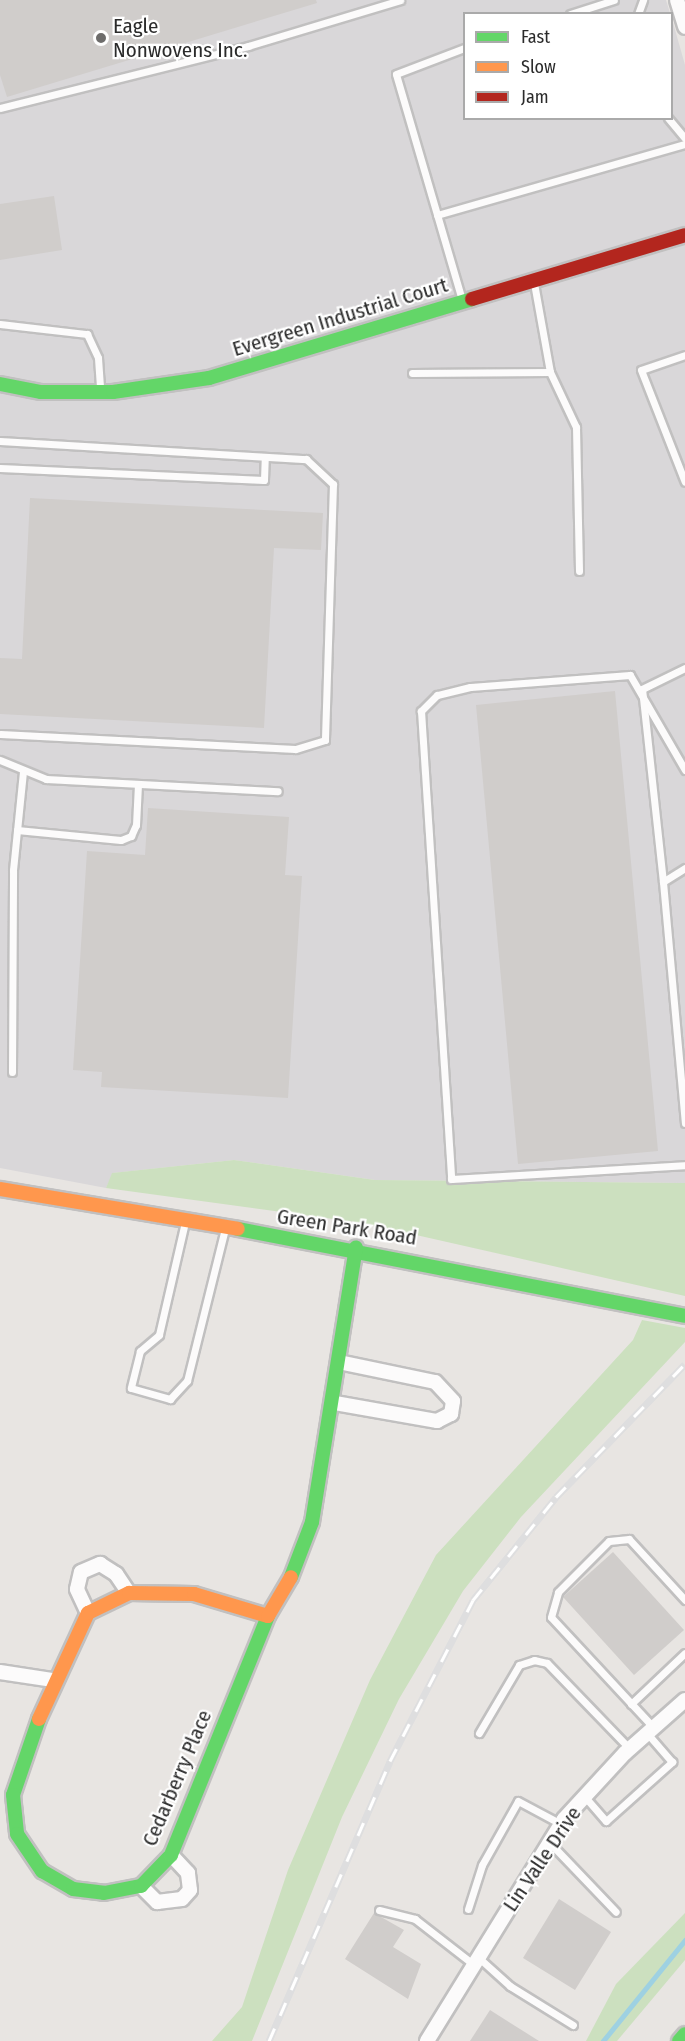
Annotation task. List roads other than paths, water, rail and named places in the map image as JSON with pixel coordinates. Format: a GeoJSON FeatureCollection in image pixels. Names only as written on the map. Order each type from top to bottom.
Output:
{"type":"FeatureCollection","features":[{"type":"Feature","properties":{"kind":"main road","name":"Evergreen Industrial Court"},"geometry":{"type":"LineString","coordinates":[[0,384],[41,392],[101,392],[209,378],[685,235]]}},
{"type":"Feature","properties":{"kind":"main road","name":"Green Park Road"},"geometry":{"type":"LineString","coordinates":[[0,1189],[225,1229],[356,1248],[685,1316]]}},
{"type":"Feature","properties":{"kind":"main road","name":"Cedarberry Place"},"geometry":{"type":"LineString","coordinates":[[141,1886],[171,1855],[268,1616],[296,1569],[312,1522],[335,1403],[338,1362],[356,1248]]}},
{"type":"Feature","properties":{"kind":"main road"},"geometry":{"type":"LineString","coordinates":[[141,1886],[104,1893],[73,1888],[42,1871],[17,1834],[13,1795],[53,1680],[88,1613],[129,1593],[194,1594],[268,1616]]}},
{"type":"Feature","properties":{"kind":"main road"},"geometry":{"type":"LineString","coordinates":[[679,2041],[685,2034]]}},
{"type":"Feature","properties":{"kind":"street"},"geometry":{"type":"LineString","coordinates":[[677,0],[685,27]]}},
{"type":"Feature","properties":{"kind":"street"},"geometry":{"type":"LineString","coordinates":[[335,1403],[437,1421],[451,1414],[453,1401],[435,1382],[338,1362]]}},
{"type":"Feature","properties":{"kind":"street"},"geometry":{"type":"LineString","coordinates":[[88,1613],[78,1590],[81,1572],[100,1564],[116,1574],[129,1593]]}},
{"type":"Feature","properties":{"kind":"street"},"geometry":{"type":"LineString","coordinates":[[0,1672],[53,1680]]}},
{"type":"Feature","properties":{"kind":"street","name":"Lin Valle Drive"},"geometry":{"type":"LineString","coordinates":[[427,2041],[561,1824],[630,1749],[685,1700]]}},
{"type":"Feature","properties":{"kind":"street"},"geometry":{"type":"LineString","coordinates":[[141,1886],[157,1902],[182,1899],[190,1890],[188,1873],[171,1855]]}},
{"type":"Feature","properties":{"kind":"lane"},"geometry":{"type":"LineString","coordinates":[[0,108],[248,46],[400,0]]}},
{"type":"Feature","properties":{"kind":"lane"},"geometry":{"type":"LineString","coordinates":[[576,12],[614,0]]}},
{"type":"Feature","properties":{"kind":"lane"},"geometry":{"type":"LineString","coordinates":[[462,302],[396,74],[463,49]]}},
{"type":"Feature","properties":{"kind":"lane"},"geometry":{"type":"LineString","coordinates":[[670,120],[685,138]]}},
{"type":"Feature","properties":{"kind":"lane"},"geometry":{"type":"LineString","coordinates":[[437,215],[685,144]]}},
{"type":"Feature","properties":{"kind":"lane"},"geometry":{"type":"LineString","coordinates":[[533,280],[550,372],[576,427],[579,571]]}},
{"type":"Feature","properties":{"kind":"lane"},"geometry":{"type":"LineString","coordinates":[[0,324],[87,334],[98,358],[101,392]]}},
{"type":"Feature","properties":{"kind":"lane"},"geometry":{"type":"LineString","coordinates":[[685,355],[641,370],[685,482]]}},
{"type":"Feature","properties":{"kind":"lane"},"geometry":{"type":"LineString","coordinates":[[412,373],[550,372]]}},
{"type":"Feature","properties":{"kind":"lane"},"geometry":{"type":"LineString","coordinates":[[0,441],[306,459],[333,484],[325,740],[295,749],[0,734]]}},
{"type":"Feature","properties":{"kind":"lane"},"geometry":{"type":"LineString","coordinates":[[0,468],[264,480],[265,457]]}},
{"type":"Feature","properties":{"kind":"lane"},"geometry":{"type":"LineString","coordinates":[[642,690],[685,668]]}},
{"type":"Feature","properties":{"kind":"lane"},"geometry":{"type":"LineString","coordinates":[[685,770],[642,690],[630,675],[607,674],[470,687],[437,695],[421,711],[451,1179],[685,1165]]}},
{"type":"Feature","properties":{"kind":"lane"},"geometry":{"type":"LineString","coordinates":[[642,690],[663,882],[685,1123]]}},
{"type":"Feature","properties":{"kind":"lane"},"geometry":{"type":"LineString","coordinates":[[0,760],[46,779],[278,792]]}},
{"type":"Feature","properties":{"kind":"lane"},"geometry":{"type":"LineString","coordinates":[[12,1072],[17,830],[23,771]]}},
{"type":"Feature","properties":{"kind":"lane"},"geometry":{"type":"LineString","coordinates":[[17,830],[121,840],[132,836],[136,825],[138,784]]}},
{"type":"Feature","properties":{"kind":"lane"},"geometry":{"type":"LineString","coordinates":[[663,882],[685,868]]}},
{"type":"Feature","properties":{"kind":"lane"},"geometry":{"type":"LineString","coordinates":[[186,1222],[159,1335],[140,1351],[131,1388],[170,1398],[187,1381],[225,1229]]}},
{"type":"Feature","properties":{"kind":"lane"},"geometry":{"type":"LineString","coordinates":[[585,1797],[606,1821],[672,1762],[632,1704],[551,1617],[558,1592],[609,1541],[629,1539],[685,1600]]}},
{"type":"Feature","properties":{"kind":"lane"},"geometry":{"type":"LineString","coordinates":[[632,1704],[685,1653]]}},
{"type":"Feature","properties":{"kind":"lane"},"geometry":{"type":"LineString","coordinates":[[478,1733],[519,1665],[534,1660],[548,1664],[630,1749]]}},
{"type":"Feature","properties":{"kind":"lane"},"geometry":{"type":"LineString","coordinates":[[468,1910],[482,1865],[518,1801],[561,1824]]}},
{"type":"Feature","properties":{"kind":"lane"},"geometry":{"type":"LineString","coordinates":[[550,1843],[616,1912]]}},
{"type":"Feature","properties":{"kind":"lane"},"geometry":{"type":"LineString","coordinates":[[379,1910],[415,1919],[510,1986],[573,2025]]}},
{"type":"Feature","properties":{"kind":"waterway"},"geometry":{"type":"LineString","coordinates":[[603,2041],[685,1940]]}},
{"type":"Feature","properties":{"kind":"railway"},"geometry":{"type":"LineString","coordinates":[[269,2041],[390,1761],[473,1600],[556,1497],[685,1364]]}},
{"type":"Feature","properties":{"kind":"place","name":"Eagle Nonwovens Inc."},"geometry":{"type":"Point","coordinates":[101,38]}}]}
